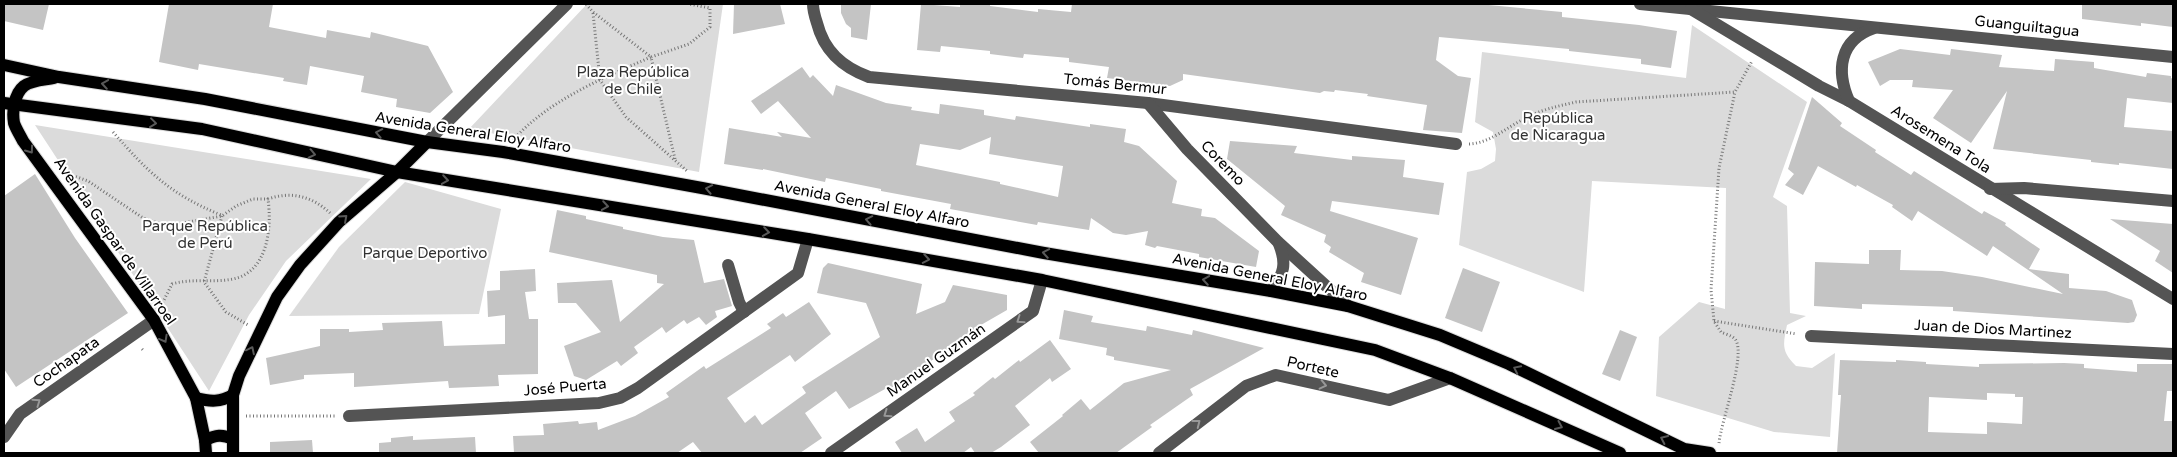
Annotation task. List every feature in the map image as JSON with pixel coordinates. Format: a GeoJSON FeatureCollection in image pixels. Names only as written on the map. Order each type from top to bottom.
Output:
{"type":"FeatureCollection","features":[{"type":"Feature","properties":{"kind":"main road","name":"Avenida General Eloy Alfaro"},"geometry":{"type":"LineString","coordinates":[[4,65],[59,77],[205,99],[427,142],[503,152],[1044,253],[1271,291],[1348,306],[1440,335],[1509,364],[1684,449],[1710,453]]}},
{"type":"Feature","properties":{"kind":"main road"},"geometry":{"type":"LineString","coordinates":[[9,104],[24,86],[59,77]]}},
{"type":"Feature","properties":{"kind":"main road"},"geometry":{"type":"LineString","coordinates":[[9,104],[202,129],[397,172],[808,239],[1042,280],[1374,350],[1450,378],[1620,453]]}},
{"type":"Feature","properties":{"kind":"main road","name":"Avenida Gaspar de Villarroel"},"geometry":{"type":"LineString","coordinates":[[9,104],[14,124],[23,141],[156,317],[196,398],[206,453]]}},
{"type":"Feature","properties":{"kind":"main road"},"geometry":{"type":"LineString","coordinates":[[233,453],[233,395],[239,376],[277,298],[300,265],[339,222],[397,172],[427,142]]}},
{"type":"Feature","properties":{"kind":"main road"},"geometry":{"type":"LineString","coordinates":[[196,398],[208,402],[222,401],[233,395]]}},
{"type":"Feature","properties":{"kind":"main road"},"geometry":{"type":"LineString","coordinates":[[205,440],[215,436],[233,439]]}},
{"type":"Feature","properties":{"kind":"street"},"geometry":{"type":"LineString","coordinates":[[427,142],[567,4]]}},
{"type":"Feature","properties":{"kind":"street","name":"Tomás Bermur"},"geometry":{"type":"LineString","coordinates":[[813,4],[820,36],[834,57],[852,71],[869,77],[1148,103],[1456,144]]}},
{"type":"Feature","properties":{"kind":"street","name":"Guanguiltagua"},"geometry":{"type":"LineString","coordinates":[[1640,4],[2173,57]]}},
{"type":"Feature","properties":{"kind":"street","name":"Arosemena Tola"},"geometry":{"type":"LineString","coordinates":[[1691,9],[1849,102],[2173,299]]}},
{"type":"Feature","properties":{"kind":"street"},"geometry":{"type":"LineString","coordinates":[[1849,102],[1841,77],[1845,54],[1857,38],[1877,27]]}},
{"type":"Feature","properties":{"kind":"street","name":"Coremo"},"geometry":{"type":"LineString","coordinates":[[1148,103],[1187,149],[1278,242],[1348,306]]}},
{"type":"Feature","properties":{"kind":"street"},"geometry":{"type":"LineString","coordinates":[[1990,189],[2024,188],[2173,202]]}},
{"type":"Feature","properties":{"kind":"street","name":"José Puerta"},"geometry":{"type":"LineString","coordinates":[[343,416],[599,403],[620,398],[638,388],[798,273],[808,239]]}},
{"type":"Feature","properties":{"kind":"street"},"geometry":{"type":"LineString","coordinates":[[1271,291],[1282,276],[1284,257],[1278,242]]}},
{"type":"Feature","properties":{"kind":"street"},"geometry":{"type":"LineString","coordinates":[[728,265],[739,302],[744,312]]}},
{"type":"Feature","properties":{"kind":"street","name":"Manuel Guzmán"},"geometry":{"type":"LineString","coordinates":[[830,453],[1033,311],[1042,280]]}},
{"type":"Feature","properties":{"kind":"street","name":"Cochapata"},"geometry":{"type":"LineString","coordinates":[[4,437],[20,414],[156,317]]}},
{"type":"Feature","properties":{"kind":"street","name":"Juan de Dios Martinez"},"geometry":{"type":"LineString","coordinates":[[1811,336],[2173,354]]}},
{"type":"Feature","properties":{"kind":"street","name":"Portete"},"geometry":{"type":"LineString","coordinates":[[1159,453],[1246,386],[1276,375],[1389,400],[1450,378]]}},
{"type":"Feature","properties":{"kind":"path"},"geometry":{"type":"LineString","coordinates":[[586,4],[593,12],[651,57],[676,160]]}},
{"type":"Feature","properties":{"kind":"path"},"geometry":{"type":"LineString","coordinates":[[503,152],[525,127],[555,105],[600,80],[651,57],[689,44],[710,27],[711,6],[689,4]]}},
{"type":"Feature","properties":{"kind":"path"},"geometry":{"type":"LineString","coordinates":[[593,12],[600,80],[626,117],[676,160],[702,188]]}},
{"type":"Feature","properties":{"kind":"path"},"geometry":{"type":"LineString","coordinates":[[1720,430],[1737,371],[1737,344],[1730,335],[1720,332],[1714,321],[1711,290],[1719,168],[1735,92],[1759,50]]}},
{"type":"Feature","properties":{"kind":"path"},"geometry":{"type":"LineString","coordinates":[[1456,144],[1480,143],[1527,117],[1551,107],[1568,104],[1735,92]]}},
{"type":"Feature","properties":{"kind":"path"},"geometry":{"type":"LineString","coordinates":[[110,128],[146,168],[172,191],[193,204],[222,216]]}},
{"type":"Feature","properties":{"kind":"path"},"geometry":{"type":"LineString","coordinates":[[66,174],[88,181],[143,218],[161,224],[177,224],[222,216],[236,206],[253,199],[268,200],[282,195],[298,196],[319,203],[335,218]]}},
{"type":"Feature","properties":{"kind":"path"},"geometry":{"type":"LineString","coordinates":[[156,317],[172,284],[186,280],[204,282],[235,279],[250,272],[259,262],[266,249],[271,216],[268,200]]}},
{"type":"Feature","properties":{"kind":"path"},"geometry":{"type":"LineString","coordinates":[[204,282],[222,216]]}},
{"type":"Feature","properties":{"kind":"path"},"geometry":{"type":"LineString","coordinates":[[204,282],[226,312],[250,326]]}},
{"type":"Feature","properties":{"kind":"path"},"geometry":{"type":"LineString","coordinates":[[1714,321],[1811,336]]}},
{"type":"Feature","properties":{"kind":"path"},"geometry":{"type":"LineString","coordinates":[[243,416],[343,416]]}},
{"type":"Feature","properties":{"kind":"green space","name":"Plaza República de Chile"},"geometry":{"type":"Polygon","coordinates":[[[587,4],[723,4],[699,172],[469,129],[587,4]]]}},
{"type":"Feature","properties":{"kind":"green space","name":"República de Nicaragua"},"geometry":{"type":"Polygon","coordinates":[[[1692,25],[1807,102],[1773,197],[1787,206],[1790,313],[1806,316],[1787,325],[1784,347],[1796,366],[1812,368],[1835,353],[1830,437],[1774,432],[1656,396],[1659,337],[1699,302],[1725,309],[1726,188],[1592,181],[1584,292],[1459,245],[1467,172],[1481,169],[1495,161],[1496,149],[1493,132],[1475,122],[1482,52],[1686,78],[1692,25]]]}},
{"type":"Feature","properties":{"kind":"green space","name":"Parque República de Perú"},"geometry":{"type":"Polygon","coordinates":[[[35,125],[371,179],[286,261],[249,315],[209,391],[35,125]]]}},
{"type":"Feature","properties":{"kind":"green space","name":"Parque Deportivo"},"geometry":{"type":"Polygon","coordinates":[[[405,182],[501,209],[479,314],[289,316],[339,247],[405,182]]]}},
{"type":"Feature","properties":{"kind":"building"},"geometry":{"type":"Polygon","coordinates":[[[4,4],[49,4],[43,30],[4,21],[4,4]]]}},
{"type":"Feature","properties":{"kind":"building"},"geometry":{"type":"Polygon","coordinates":[[[169,4],[273,4],[269,27],[326,38],[327,30],[370,38],[371,32],[428,46],[453,92],[430,113],[396,107],[397,99],[361,92],[364,76],[310,66],[307,85],[283,81],[284,78],[199,64],[198,70],[159,62],[169,4]]]}},
{"type":"Feature","properties":{"kind":"building"},"geometry":{"type":"Polygon","coordinates":[[[734,4],[780,4],[785,24],[733,34],[734,4]]]}},
{"type":"Feature","properties":{"kind":"building"},"geometry":{"type":"Polygon","coordinates":[[[841,4],[871,4],[867,40],[851,37],[851,28],[846,24],[841,13],[841,4]]]}},
{"type":"Feature","properties":{"kind":"building"},"geometry":{"type":"Polygon","coordinates":[[[921,4],[960,7],[960,4],[990,4],[990,6],[1038,12],[1038,9],[1071,12],[1072,4],[1478,4],[1562,12],[1562,17],[1677,31],[1671,68],[1641,64],[1641,59],[1569,51],[1569,49],[1439,37],[1436,60],[1458,76],[1471,78],[1462,133],[1423,130],[1427,105],[1367,96],[1368,94],[1335,90],[1334,92],[1324,91],[1320,93],[1183,74],[1183,80],[1170,86],[1107,78],[1109,67],[1069,62],[1069,58],[1024,54],[1023,58],[990,54],[990,51],[941,46],[940,52],[917,50],[921,4]]]}},
{"type":"Feature","properties":{"kind":"building"},"geometry":{"type":"Polygon","coordinates":[[[2082,4],[2173,4],[2173,27],[2141,23],[2141,26],[2082,19],[2082,4]]]}},
{"type":"Feature","properties":{"kind":"building"},"geometry":{"type":"Polygon","coordinates":[[[1900,49],[1950,55],[1951,49],[2002,55],[1999,67],[2054,71],[2055,59],[2094,62],[2094,68],[2146,77],[2147,73],[2171,76],[2173,79],[2173,103],[2127,98],[2124,127],[2173,131],[2173,169],[2091,162],[2091,160],[1993,149],[2007,91],[1971,143],[1933,118],[1953,90],[1912,87],[1913,80],[1890,80],[1880,86],[1868,62],[1900,49]]]}},
{"type":"Feature","properties":{"kind":"building"},"geometry":{"type":"Polygon","coordinates":[[[802,67],[810,78],[813,75],[833,96],[836,85],[886,103],[912,107],[911,110],[939,114],[940,104],[984,110],[984,115],[1015,120],[1016,116],[1090,127],[1090,124],[1126,129],[1124,142],[1139,146],[1177,181],[1172,203],[1202,209],[1201,216],[1215,218],[1259,251],[1256,267],[1199,257],[1199,254],[1157,246],[1155,248],[1145,245],[1148,231],[1126,235],[1113,233],[1091,218],[1089,230],[1038,222],[1037,225],[950,209],[951,204],[881,191],[881,189],[826,178],[825,182],[763,169],[724,164],[729,128],[782,137],[777,132],[811,138],[778,101],[761,114],[751,101],[802,67]],[[991,137],[960,150],[920,144],[916,165],[1000,182],[1000,184],[1058,197],[1063,166],[989,154],[991,137]]]}},
{"type":"Feature","properties":{"kind":"building"},"geometry":{"type":"Polygon","coordinates":[[[1812,97],[1842,123],[1840,126],[1876,150],[1875,152],[1911,175],[1914,171],[1982,214],[1984,211],[2006,223],[2005,225],[2040,249],[2029,269],[2069,274],[2069,288],[2106,291],[2132,300],[2137,315],[2134,322],[1953,311],[1953,307],[1862,304],[1862,309],[1814,306],[1815,262],[1869,264],[1869,250],[1901,250],[1900,270],[1942,271],[1982,277],[2063,294],[1993,246],[1987,256],[1918,211],[1912,221],[1892,207],[1893,205],[1818,166],[1803,195],[1785,185],[1794,174],[1788,169],[1812,97]]]}},
{"type":"Feature","properties":{"kind":"building"},"geometry":{"type":"Polygon","coordinates":[[[1230,141],[1297,146],[1294,153],[1352,160],[1352,156],[1405,160],[1403,177],[1444,183],[1439,215],[1332,201],[1330,211],[1418,238],[1401,295],[1361,282],[1364,273],[1329,252],[1331,247],[1324,242],[1326,235],[1281,215],[1285,206],[1227,159],[1230,141]]]}},
{"type":"Feature","properties":{"kind":"building"},"geometry":{"type":"Polygon","coordinates":[[[35,174],[75,238],[128,313],[16,387],[4,369],[4,196],[35,174]]]}},
{"type":"Feature","properties":{"kind":"building"},"geometry":{"type":"Polygon","coordinates":[[[557,210],[586,216],[586,219],[623,227],[623,229],[663,237],[694,240],[704,283],[724,279],[732,306],[715,311],[717,317],[706,325],[699,317],[687,324],[684,320],[666,333],[662,327],[634,347],[638,353],[621,366],[617,361],[586,380],[574,376],[564,346],[601,332],[576,303],[558,303],[557,283],[612,280],[620,322],[664,284],[657,283],[657,275],[549,252],[557,210]]]}},
{"type":"Feature","properties":{"kind":"building"},"geometry":{"type":"Polygon","coordinates":[[[2110,219],[2173,224],[2173,273],[2155,261],[2160,251],[2110,219]]]}},
{"type":"Feature","properties":{"kind":"building"},"geometry":{"type":"Polygon","coordinates":[[[828,263],[922,284],[916,314],[945,302],[953,285],[1007,295],[1007,310],[974,329],[975,331],[887,391],[885,389],[849,409],[836,391],[805,413],[822,438],[800,453],[702,453],[693,442],[677,453],[514,453],[513,436],[544,435],[543,424],[578,421],[579,424],[597,422],[598,430],[635,416],[669,397],[666,393],[704,366],[706,369],[771,328],[767,324],[783,313],[786,317],[809,302],[831,334],[795,362],[790,355],[727,398],[745,423],[755,415],[762,425],[806,393],[802,387],[880,337],[866,303],[817,293],[823,268],[828,263]]]}},
{"type":"Feature","properties":{"kind":"building"},"geometry":{"type":"Polygon","coordinates":[[[1463,268],[1500,282],[1482,332],[1445,318],[1463,268]]]}},
{"type":"Feature","properties":{"kind":"building"},"geometry":{"type":"Polygon","coordinates":[[[535,269],[536,291],[525,292],[529,319],[538,319],[538,374],[498,375],[499,386],[449,388],[448,381],[354,387],[354,373],[304,375],[304,379],[270,385],[266,358],[320,346],[320,329],[349,329],[349,332],[383,330],[382,323],[442,321],[444,346],[505,344],[505,315],[488,317],[487,291],[500,290],[500,271],[535,269]]]}},
{"type":"Feature","properties":{"kind":"building"},"geometry":{"type":"Polygon","coordinates":[[[1064,310],[1093,316],[1091,322],[1146,331],[1147,326],[1192,335],[1193,330],[1264,348],[1190,389],[1193,395],[1150,425],[1152,427],[1116,453],[1039,453],[1030,442],[1081,399],[1090,410],[1124,383],[1171,370],[1114,360],[1114,357],[1106,355],[1107,348],[1059,339],[1064,310]]]}},
{"type":"Feature","properties":{"kind":"building"},"geometry":{"type":"Polygon","coordinates":[[[1620,330],[1637,337],[1620,381],[1602,374],[1620,330]]]}},
{"type":"Feature","properties":{"kind":"building"},"geometry":{"type":"Polygon","coordinates":[[[1050,340],[1071,369],[1052,382],[1050,378],[1015,406],[1030,425],[991,453],[975,453],[971,447],[963,453],[902,453],[895,442],[917,428],[925,442],[955,421],[949,412],[975,395],[973,393],[993,377],[995,379],[1019,360],[1020,362],[1050,340]]]}},
{"type":"Feature","properties":{"kind":"building"},"geometry":{"type":"Polygon","coordinates":[[[1840,360],[1896,362],[1896,360],[1979,367],[1979,364],[2064,363],[2084,364],[2084,368],[2137,372],[2137,364],[2173,364],[2173,391],[2167,391],[2164,421],[2173,421],[2173,453],[1837,453],[1841,395],[1838,395],[1840,360]],[[1987,393],[1987,400],[1929,397],[1928,432],[1987,434],[1987,422],[2022,424],[2023,397],[2015,397],[2015,394],[1987,393]]]}},
{"type":"Feature","properties":{"kind":"building"},"geometry":{"type":"Polygon","coordinates":[[[413,436],[413,440],[475,437],[476,453],[379,453],[379,443],[391,442],[391,438],[413,436]]]}},
{"type":"Feature","properties":{"kind":"building"},"geometry":{"type":"Polygon","coordinates":[[[312,440],[313,453],[270,453],[270,442],[312,440]]]}}]}
